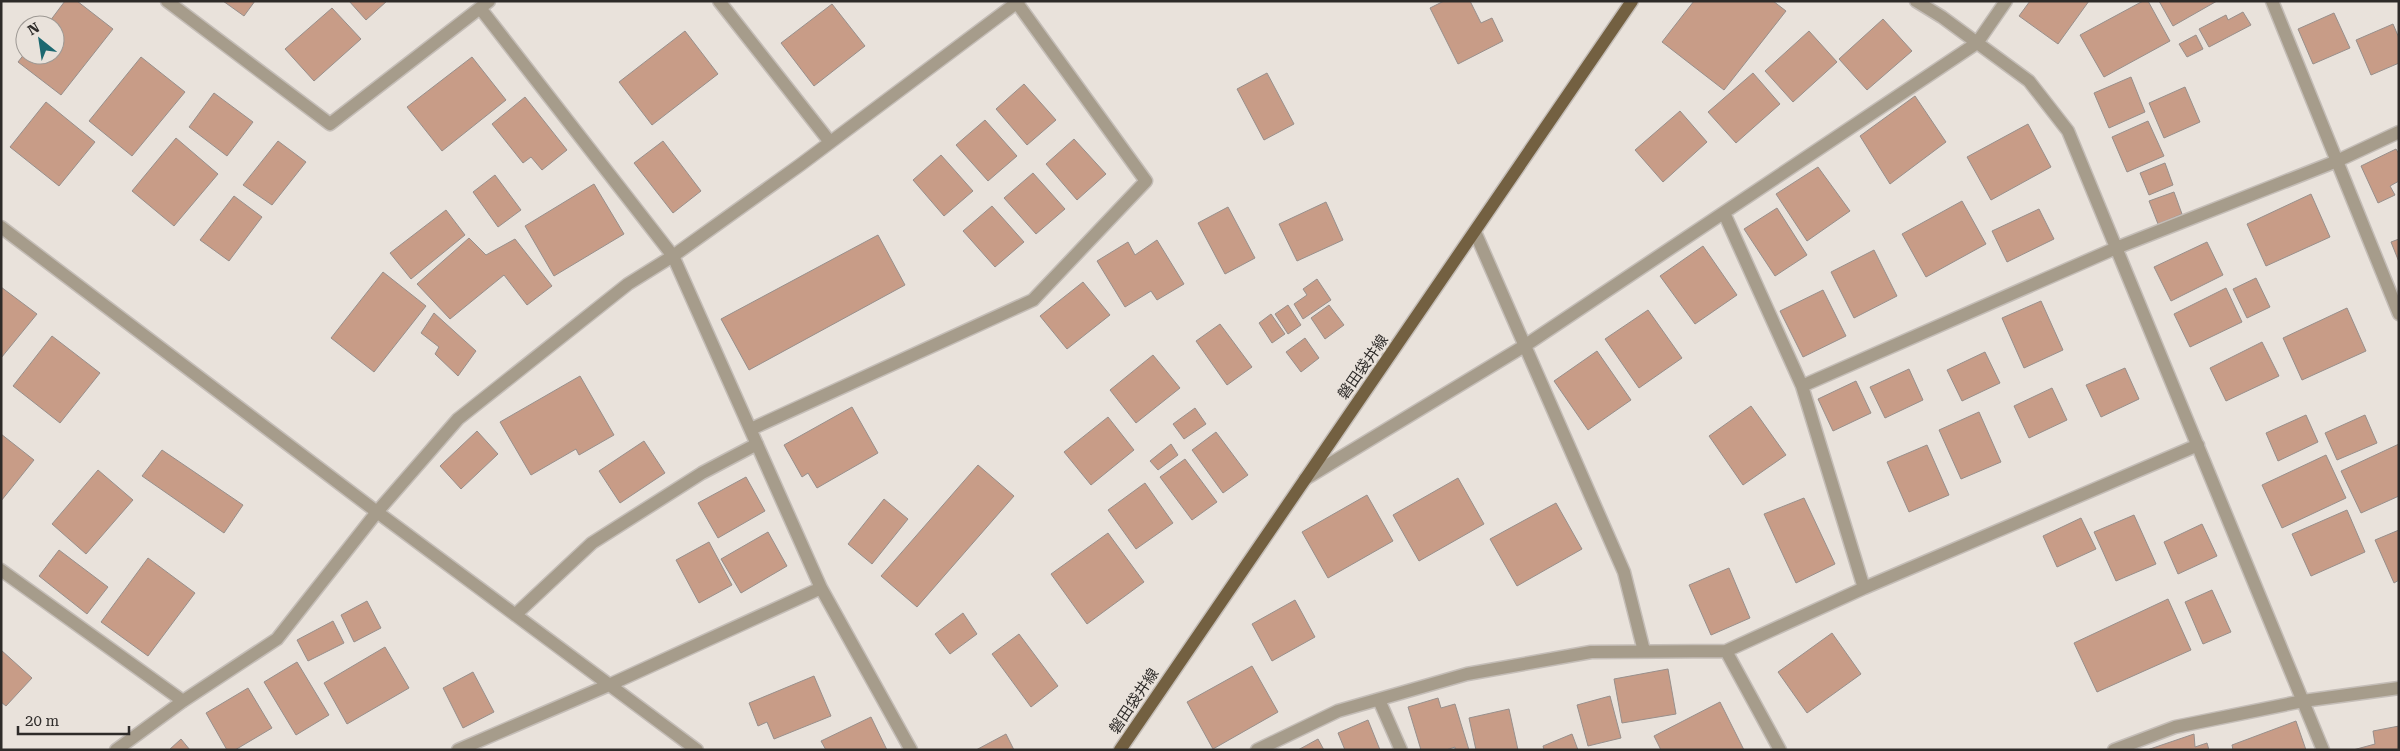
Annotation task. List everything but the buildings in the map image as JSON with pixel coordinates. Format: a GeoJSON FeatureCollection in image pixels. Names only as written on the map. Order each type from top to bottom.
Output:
{"type":"FeatureCollection","features":[{"type":"Feature","properties":{"kind":"main road","name":"磐田袋井線"},"geometry":{"type":"LineString","coordinates":[[1120,750],[1632,1]]}},
{"type":"Feature","properties":{"kind":"street"},"geometry":{"type":"LineString","coordinates":[[167,1],[182,6],[330,124],[484,5],[673,256],[821,588],[911,750]]}},
{"type":"Feature","properties":{"kind":"street"},"geometry":{"type":"LineString","coordinates":[[719,1],[830,142]]}},
{"type":"Feature","properties":{"kind":"street"},"geometry":{"type":"LineString","coordinates":[[1916,1],[2029,81],[2068,131],[2323,750]]}},
{"type":"Feature","properties":{"kind":"street"},"geometry":{"type":"LineString","coordinates":[[1305,479],[1526,345],[1977,43],[2006,1]]}},
{"type":"Feature","properties":{"kind":"street"},"geometry":{"type":"LineString","coordinates":[[2272,1],[2399,314]]}},
{"type":"Feature","properties":{"kind":"street"},"geometry":{"type":"LineString","coordinates":[[116,750],[183,701],[277,639],[377,512],[458,419],[628,284],[673,256],[1018,2],[1146,181],[1033,300],[751,429]]}},
{"type":"Feature","properties":{"kind":"street"},"geometry":{"type":"LineString","coordinates":[[1802,386],[2116,248],[2337,161],[2399,132]]}},
{"type":"Feature","properties":{"kind":"street"},"geometry":{"type":"LineString","coordinates":[[1724,213],[1802,386],[1864,588]]}},
{"type":"Feature","properties":{"kind":"street"},"geometry":{"type":"LineString","coordinates":[[1,228],[377,512],[697,750]]}},
{"type":"Feature","properties":{"kind":"street"},"geometry":{"type":"LineString","coordinates":[[1475,232],[1624,572],[1644,651]]}},
{"type":"Feature","properties":{"kind":"street"},"geometry":{"type":"LineString","coordinates":[[515,614],[592,543],[702,473],[757,444]]}},
{"type":"Feature","properties":{"kind":"street"},"geometry":{"type":"LineString","coordinates":[[1257,750],[1338,711],[1486,671],[1591,652],[1726,651],[1864,588],[2198,445]]}},
{"type":"Feature","properties":{"kind":"street"},"geometry":{"type":"LineString","coordinates":[[1,570],[183,701]]}},
{"type":"Feature","properties":{"kind":"street"},"geometry":{"type":"LineString","coordinates":[[458,750],[609,685],[821,588]]}},
{"type":"Feature","properties":{"kind":"street"},"geometry":{"type":"LineString","coordinates":[[1726,651],[1780,750]]}},
{"type":"Feature","properties":{"kind":"street"},"geometry":{"type":"LineString","coordinates":[[2114,750],[2131,747],[2175,727],[2303,701],[2399,688]]}},
{"type":"Feature","properties":{"kind":"street"},"geometry":{"type":"LineString","coordinates":[[1379,700],[1400,750]]}}]}
